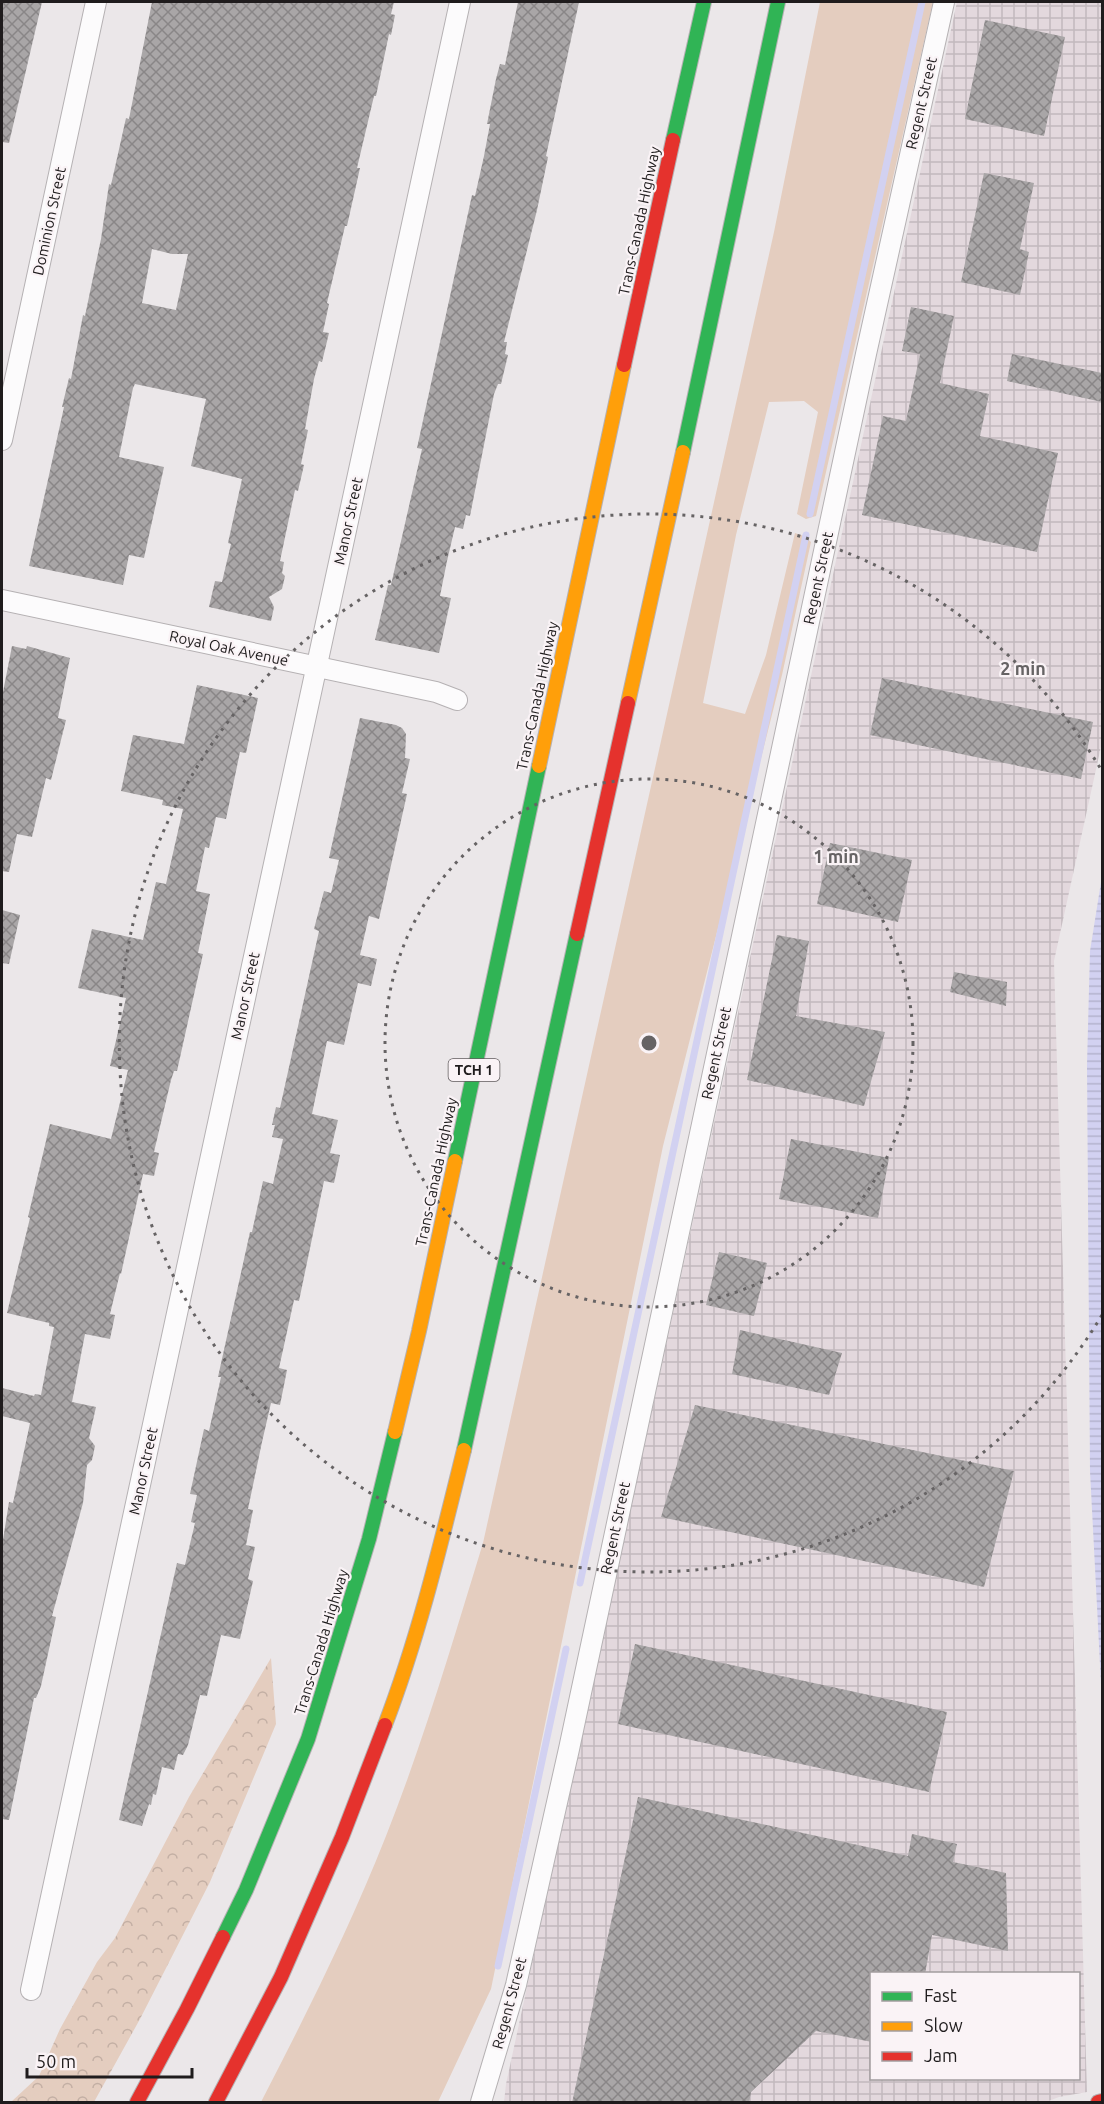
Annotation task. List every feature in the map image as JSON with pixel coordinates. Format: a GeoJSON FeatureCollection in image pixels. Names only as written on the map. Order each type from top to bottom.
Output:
{"type":"FeatureCollection","features":[{"type":"Feature","properties":{"kind":"highway","name":"Trans-Canada Highway"},"geometry":{"type":"LineString","coordinates":[[136,2103],[187,2009],[241,1900],[295,1771],[319,1705],[369,1539],[421,1320],[642,281],[704,2]]}},
{"type":"Feature","properties":{"kind":"highway"},"geometry":{"type":"LineString","coordinates":[[216,2103],[281,1977],[342,1837],[402,1680],[433,1573],[464,1450],[702,366],[778,2]]}},
{"type":"Feature","properties":{"kind":"street","name":"Dominion Street"},"geometry":{"type":"LineString","coordinates":[[2,440],[96,2]]}},
{"type":"Feature","properties":{"kind":"street","name":"Manor Street"},"geometry":{"type":"LineString","coordinates":[[31,1990],[460,2]]}},
{"type":"Feature","properties":{"kind":"street","name":"Regent Street"},"geometry":{"type":"LineString","coordinates":[[481,2103],[516,1985],[566,1760],[863,366],[944,2]]}},
{"type":"Feature","properties":{"kind":"street","name":"Royal Oak Avenue"},"geometry":{"type":"LineString","coordinates":[[2,600],[436,692],[456,700]]}},
{"type":"Feature","properties":{"kind":"shaded area"},"geometry":{"type":"Polygon","coordinates":[[[957,2],[1102,2],[1102,742],[1054,961],[1087,2092],[1046,2102],[504,2102],[506,2084],[957,2]]]}},
{"type":"Feature","properties":{"kind":"green space"},"geometry":{"type":"Polygon","coordinates":[[[820,2],[933,2],[816,516],[806,519],[797,514],[818,412],[804,401],[769,402],[736,535],[703,703],[745,714],[766,655],[795,533],[811,542],[782,675],[663,1146],[491,1989],[438,2102],[261,2102],[327,1970],[386,1836],[425,1727],[483,1543],[774,232],[820,2]]]}},
{"type":"Feature","properties":{"kind":"green space"},"geometry":{"type":"Polygon","coordinates":[[[271,1658],[276,1724],[210,1882],[140,2019],[94,2102],[11,2102],[39,2076],[60,2029],[97,1962],[115,1938],[189,1797],[271,1658]]]}},
{"type":"Feature","properties":{"kind":"water"},"geometry":{"type":"Polygon","coordinates":[[[1102,876],[1102,1703],[1090,1471],[1087,1065],[1090,951],[1102,876]]]}},
{"type":"Feature","properties":{"kind":"building"},"geometry":{"type":"Polygon","coordinates":[[[2,2],[42,2],[9,143],[2,142],[2,2]]]}},
{"type":"Feature","properties":{"kind":"building"},"geometry":{"type":"Polygon","coordinates":[[[152,2],[394,2],[391,14],[395,15],[391,35],[389,34],[376,96],[374,96],[357,168],[360,168],[347,226],[345,226],[327,303],[329,304],[323,332],[329,333],[322,362],[319,361],[314,379],[305,429],[308,430],[301,464],[304,465],[298,491],[295,490],[280,561],[284,562],[282,573],[285,576],[282,589],[269,597],[274,607],[271,621],[209,607],[215,581],[222,582],[242,479],[191,466],[206,399],[135,384],[133,388],[119,457],[164,467],[144,558],[129,555],[123,585],[29,566],[64,407],[62,407],[69,378],[71,379],[83,315],[85,316],[101,239],[109,184],[111,185],[126,118],[129,119],[152,2]],[[152,249],[142,303],[176,310],[188,254],[172,254],[152,249]]]}},
{"type":"Feature","properties":{"kind":"building"},"geometry":{"type":"Polygon","coordinates":[[[518,2],[579,2],[546,156],[548,157],[537,210],[504,342],[507,342],[505,354],[508,355],[501,384],[498,384],[494,394],[470,516],[466,515],[463,529],[455,527],[447,561],[440,596],[451,598],[439,653],[375,640],[388,585],[391,585],[422,449],[417,448],[472,195],[475,196],[484,156],[490,124],[487,124],[496,79],[500,64],[505,65],[518,2]]]}},
{"type":"Feature","properties":{"kind":"building"},"geometry":{"type":"Polygon","coordinates":[[[985,20],[1065,37],[1044,136],[965,119],[985,20]]]}},
{"type":"Feature","properties":{"kind":"building"},"geometry":{"type":"Polygon","coordinates":[[[984,173],[1034,183],[1020,249],[1029,252],[1020,295],[961,282],[984,173]]]}},
{"type":"Feature","properties":{"kind":"building"},"geometry":{"type":"Polygon","coordinates":[[[911,307],[954,316],[940,383],[989,394],[980,436],[1058,453],[1037,552],[862,515],[883,416],[906,421],[920,354],[902,351],[911,307]]]}},
{"type":"Feature","properties":{"kind":"building"},"geometry":{"type":"Polygon","coordinates":[[[1012,354],[1102,373],[1102,402],[1007,381],[1012,354]]]}},
{"type":"Feature","properties":{"kind":"building"},"geometry":{"type":"Polygon","coordinates":[[[12,646],[26,649],[27,646],[70,658],[58,718],[66,720],[51,780],[46,778],[32,837],[17,834],[9,872],[2,871],[2,697],[12,646]]]}},
{"type":"Feature","properties":{"kind":"building"},"geometry":{"type":"Polygon","coordinates":[[[882,678],[1093,722],[1081,779],[870,735],[882,678]]]}},
{"type":"Feature","properties":{"kind":"building"},"geometry":{"type":"Polygon","coordinates":[[[197,685],[258,698],[246,753],[240,752],[226,819],[216,817],[209,848],[205,847],[196,891],[210,894],[198,953],[203,954],[177,1071],[174,1071],[171,1080],[154,1152],[159,1153],[154,1176],[143,1174],[110,1314],[115,1315],[110,1339],[85,1334],[72,1402],[96,1407],[89,1438],[95,1446],[92,1460],[87,1465],[83,1503],[52,1616],[56,1617],[41,1686],[34,1698],[9,1820],[2,1819],[2,1546],[9,1502],[13,1503],[30,1423],[2,1416],[2,1388],[34,1396],[35,1394],[41,1395],[54,1327],[49,1326],[49,1323],[7,1313],[50,1124],[111,1139],[128,1070],[110,1066],[126,998],[78,988],[92,929],[143,940],[156,882],[166,884],[183,809],[162,805],[163,800],[121,791],[133,735],[184,744],[197,685]]]}},
{"type":"Feature","properties":{"kind":"building"},"geometry":{"type":"Polygon","coordinates":[[[360,718],[402,728],[406,734],[405,758],[410,759],[402,793],[407,794],[379,919],[369,916],[360,955],[377,959],[371,986],[358,983],[344,1045],[327,1041],[312,1114],[338,1120],[330,1153],[340,1155],[334,1183],[324,1181],[299,1301],[294,1300],[279,1368],[287,1370],[280,1405],[271,1403],[248,1509],[253,1510],[246,1545],[255,1547],[248,1579],[253,1581],[240,1639],[221,1635],[207,1696],[200,1695],[188,1745],[183,1755],[178,1754],[174,1770],[162,1767],[156,1795],[153,1794],[142,1826],[119,1820],[177,1563],[185,1565],[195,1523],[191,1522],[197,1495],[190,1494],[204,1429],[209,1431],[221,1377],[218,1377],[250,1232],[252,1232],[263,1181],[273,1184],[283,1139],[272,1137],[275,1125],[272,1125],[276,1107],[280,1108],[319,931],[314,929],[324,891],[331,893],[339,860],[329,858],[360,718]]]}},
{"type":"Feature","properties":{"kind":"building"},"geometry":{"type":"Polygon","coordinates":[[[830,843],[912,860],[898,922],[817,904],[830,843]]]}},
{"type":"Feature","properties":{"kind":"building"},"geometry":{"type":"Polygon","coordinates":[[[2,910],[20,915],[9,964],[2,963],[2,910]]]}},
{"type":"Feature","properties":{"kind":"building"},"geometry":{"type":"Polygon","coordinates":[[[777,935],[809,941],[796,1016],[885,1032],[864,1106],[747,1080],[777,935]]]}},
{"type":"Feature","properties":{"kind":"building"},"geometry":{"type":"Polygon","coordinates":[[[954,972],[1007,982],[1006,1006],[950,992],[954,972]]]}},
{"type":"Feature","properties":{"kind":"building"},"geometry":{"type":"Polygon","coordinates":[[[791,1139],[889,1158],[878,1218],[779,1199],[791,1139]]]}},
{"type":"Feature","properties":{"kind":"building"},"geometry":{"type":"Polygon","coordinates":[[[719,1252],[767,1263],[754,1316],[706,1305],[719,1252]]]}},
{"type":"Feature","properties":{"kind":"building"},"geometry":{"type":"Polygon","coordinates":[[[740,1330],[842,1353],[829,1395],[732,1374],[740,1330]]]}},
{"type":"Feature","properties":{"kind":"building"},"geometry":{"type":"Polygon","coordinates":[[[695,1405],[1014,1471],[984,1587],[661,1517],[695,1405]]]}},
{"type":"Feature","properties":{"kind":"building"},"geometry":{"type":"Polygon","coordinates":[[[635,1644],[947,1712],[929,1792],[618,1724],[635,1644]]]}},
{"type":"Feature","properties":{"kind":"building"},"geometry":{"type":"Polygon","coordinates":[[[638,1797],[908,1856],[912,1834],[957,1844],[953,1862],[1006,1873],[1008,1951],[932,1935],[925,1972],[870,1972],[870,2042],[816,2031],[751,2092],[749,2103],[572,2103],[638,1797]]]}},
{"type":"Feature","properties":{"kind":"waterway"},"geometry":{"type":"LineString","coordinates":[[810,514],[922,2]]}},
{"type":"Feature","properties":{"kind":"waterway"},"geometry":{"type":"LineString","coordinates":[[580,1583],[806,535]]}},
{"type":"Feature","properties":{"kind":"waterway"},"geometry":{"type":"LineString","coordinates":[[498,1966],[566,1649]]}},
{"type":"Feature","properties":{"kind":"traffic: fast"},"geometry":{"type":"LineString","coordinates":[[673,140],[704,2]]}},
{"type":"Feature","properties":{"kind":"traffic: fast"},"geometry":{"type":"LineString","coordinates":[[683,452],[778,2]]}},
{"type":"Feature","properties":{"kind":"traffic: fast"},"geometry":{"type":"LineString","coordinates":[[455,1161],[539,766]]}},
{"type":"Feature","properties":{"kind":"traffic: fast"},"geometry":{"type":"LineString","coordinates":[[464,1450],[577,934]]}},
{"type":"Feature","properties":{"kind":"traffic: fast"},"geometry":{"type":"LineString","coordinates":[[223,1937],[246,1890],[308,1739],[369,1539],[395,1432]]}},
{"type":"Feature","properties":{"kind":"traffic: slow"},"geometry":{"type":"LineString","coordinates":[[539,766],[624,365]]}},
{"type":"Feature","properties":{"kind":"traffic: slow"},"geometry":{"type":"LineString","coordinates":[[628,703],[683,452]]}},
{"type":"Feature","properties":{"kind":"traffic: slow"},"geometry":{"type":"LineString","coordinates":[[395,1432],[455,1161]]}},
{"type":"Feature","properties":{"kind":"traffic: slow"},"geometry":{"type":"LineString","coordinates":[[385,1725],[419,1623],[464,1450]]}},
{"type":"Feature","properties":{"kind":"traffic: jam"},"geometry":{"type":"LineString","coordinates":[[624,365],[673,140]]}},
{"type":"Feature","properties":{"kind":"traffic: jam"},"geometry":{"type":"LineString","coordinates":[[577,934],[628,703]]}},
{"type":"Feature","properties":{"kind":"traffic: jam"},"geometry":{"type":"LineString","coordinates":[[216,2102],[281,1977],[342,1837],[385,1725]]}},
{"type":"Feature","properties":{"kind":"traffic: jam"},"geometry":{"type":"LineString","coordinates":[[137,2102],[223,1937]]}},
{"type":"Feature","properties":{"kind":"traffic: jam"},"geometry":{"type":"LineString","coordinates":[[1098,2102],[1102,2101]]}}]}
